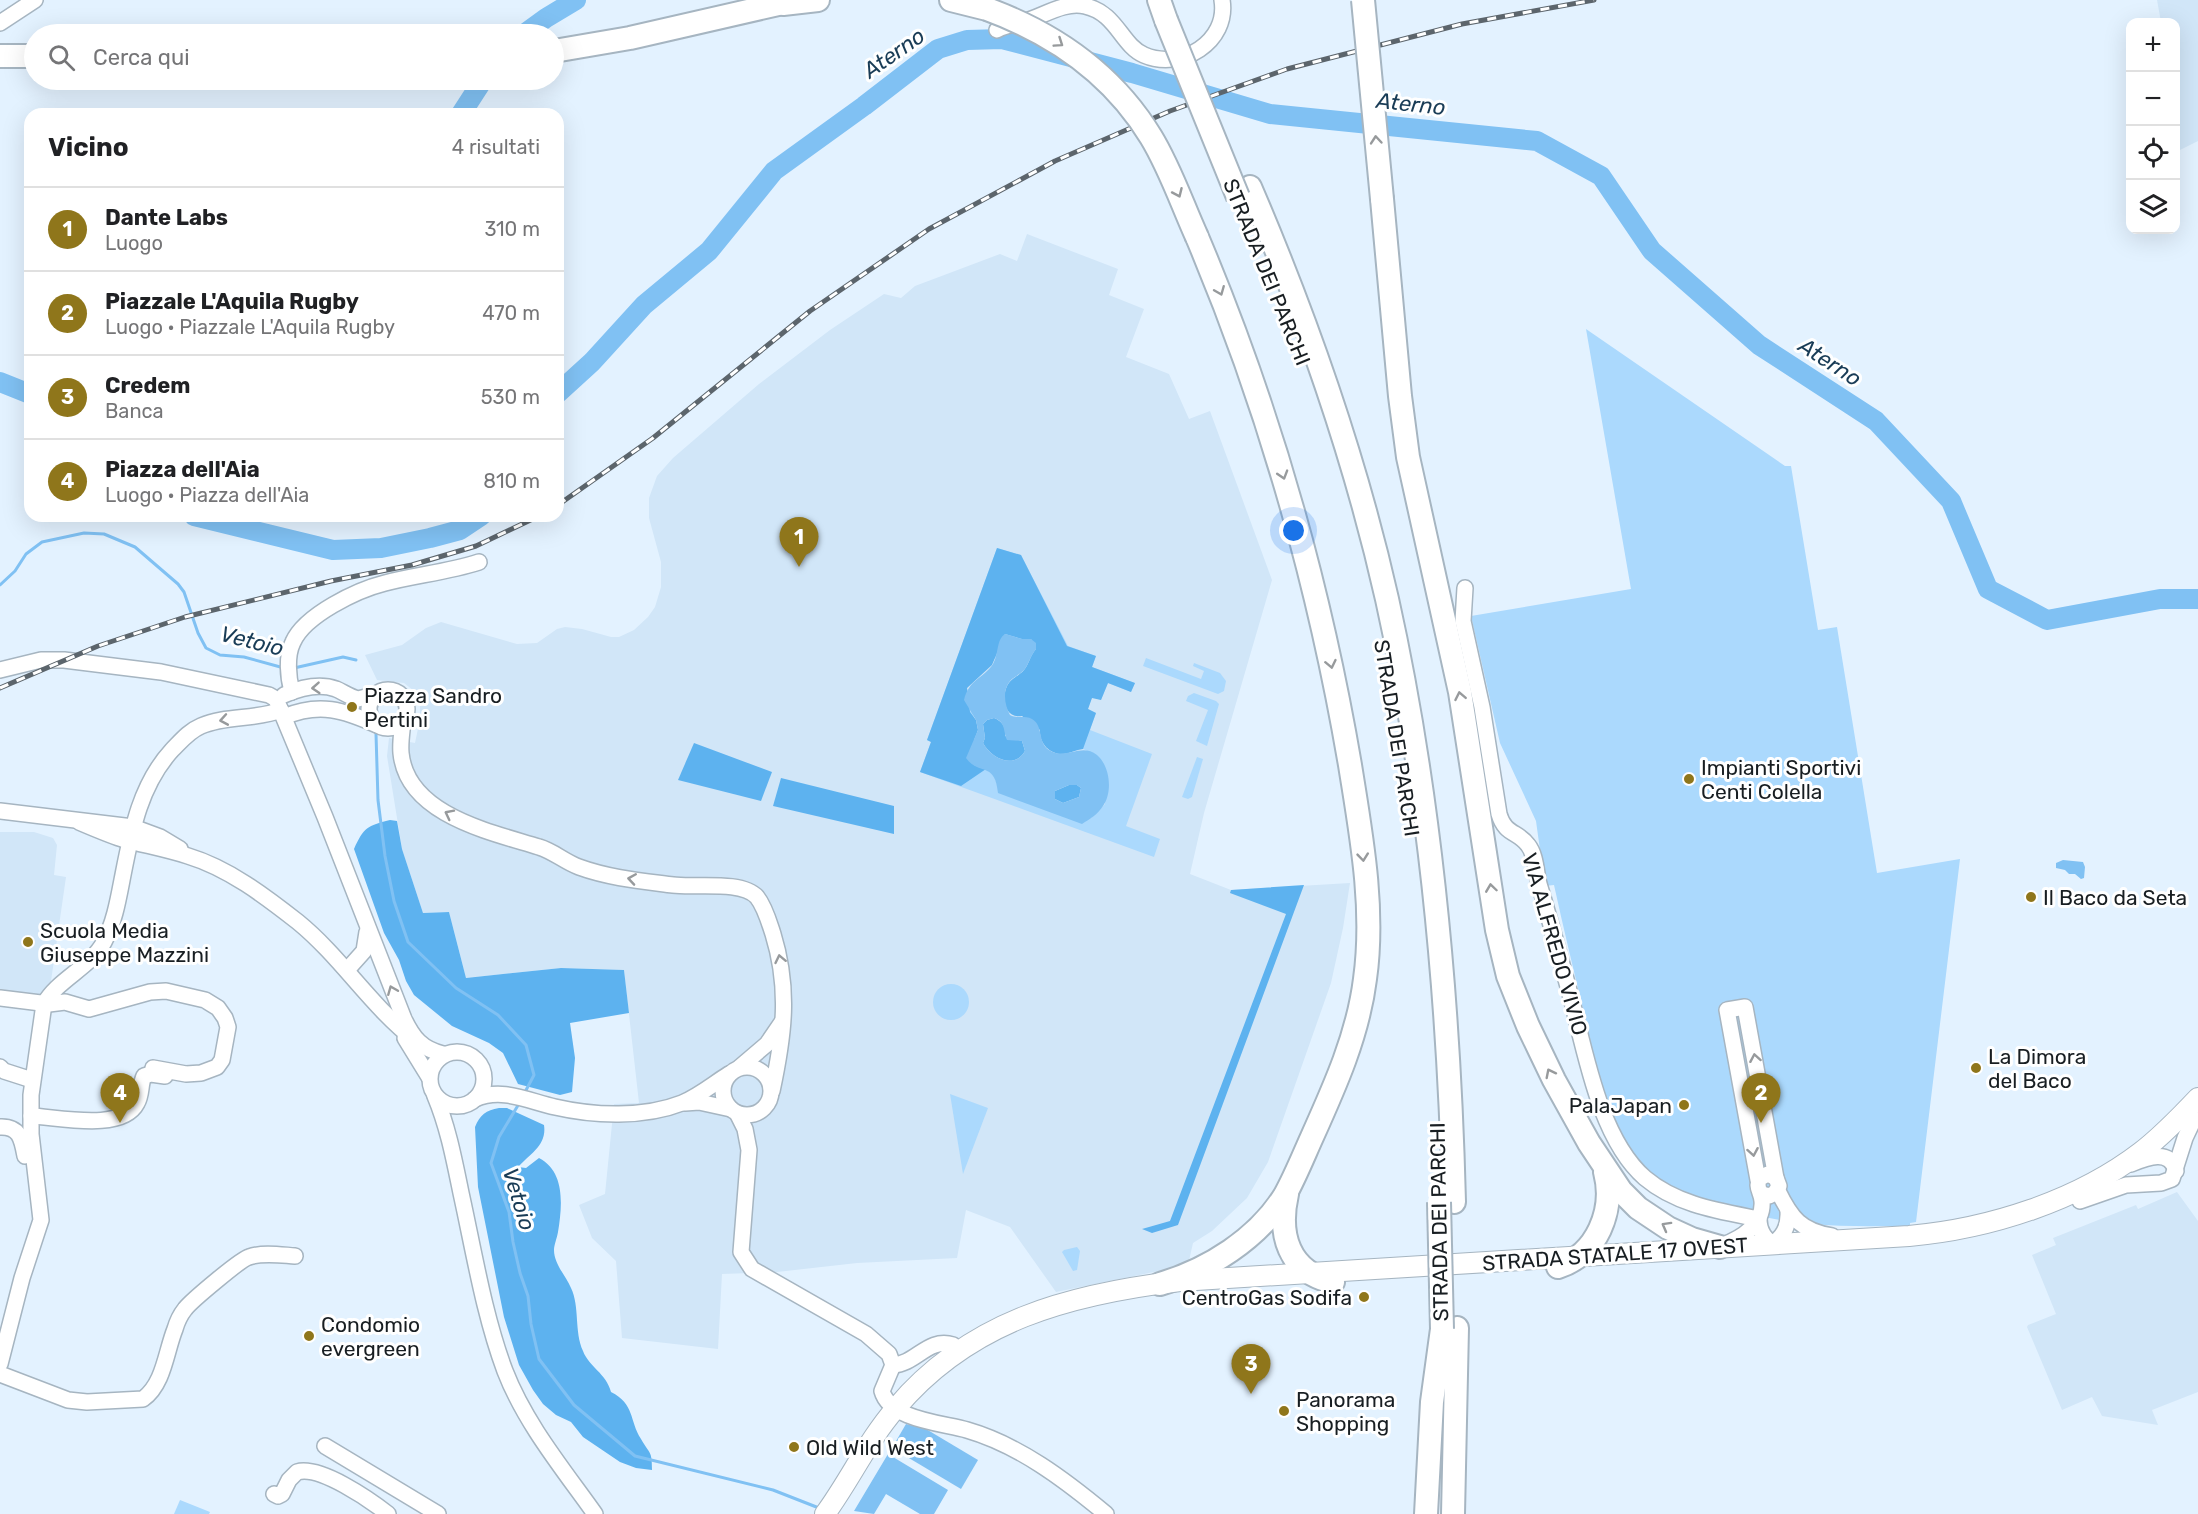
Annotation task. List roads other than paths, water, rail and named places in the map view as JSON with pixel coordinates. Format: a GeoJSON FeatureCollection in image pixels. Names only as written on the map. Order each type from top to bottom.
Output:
{"type":"FeatureCollection","features":[{"type":"Feature","properties":{"kind":"highway"},"geometry":{"type":"LineString","coordinates":[[564,49],[630,38],[789,1],[818,0]]}},
{"type":"Feature","properties":{"kind":"highway"},"geometry":{"type":"LineString","coordinates":[[951,0],[987,9],[1027,24],[1058,42],[1093,69],[1119,94],[1154,142],[1226,307],[1287,489],[1326,640],[1354,789],[1364,866],[1368,942],[1360,1009],[1337,1078],[1290,1184],[1274,1210],[1244,1240],[1197,1269],[1160,1284]]}},
{"type":"Feature","properties":{"kind":"highway"},"geometry":{"type":"LineString","coordinates":[[1364,0],[1400,396],[1409,464],[1460,692],[1502,952],[1514,991],[1536,1045],[1569,1108],[1603,1165],[1627,1198],[1646,1215],[1683,1235],[1720,1247]]}},
{"type":"Feature","properties":{"kind":"highway","name":"STRADA DEI PARCHI"},"geometry":{"type":"LineString","coordinates":[[1170,9],[1202,74],[1244,192],[1298,307],[1329,394],[1362,501],[1387,598],[1402,672],[1424,798],[1446,1023],[1453,1514]]}},
{"type":"Feature","properties":{"kind":"highway"},"geometry":{"type":"LineString","coordinates":[[0,56],[24,56]]}},
{"type":"Feature","properties":{"kind":"highway"},"geometry":{"type":"LineString","coordinates":[[1558,1267],[1581,1256],[1597,1236],[1605,1217],[1608,1189],[1603,1165]]}},
{"type":"Feature","properties":{"kind":"highway"},"geometry":{"type":"LineString","coordinates":[[1290,1184],[1285,1205],[1284,1236],[1293,1255],[1310,1273],[1333,1282]]}},
{"type":"Feature","properties":{"kind":"highway"},"geometry":{"type":"LineString","coordinates":[[1426,1514],[1432,1402],[1449,1328]]}},
{"type":"Feature","properties":{"kind":"highway","name":"STRADA DEI PARCHI"},"geometry":{"type":"LineString","coordinates":[[1440,1514],[1449,1328]]}},
{"type":"Feature","properties":{"kind":"main road","name":"STRADA STATALE 17 OVEST"},"geometry":{"type":"LineString","coordinates":[[830,1507],[880,1428],[896,1407],[921,1382],[964,1349],[1017,1319],[1064,1302],[1102,1292],[1160,1284],[1310,1273],[1720,1247],[1874,1248],[1950,1240],[2011,1227],[2080,1201],[2118,1181],[2152,1157],[2189,1119],[2198,1098]]}},
{"type":"Feature","properties":{"kind":"main road","name":"STRADA STATALE 17 OVEST"},"geometry":{"type":"LineString","coordinates":[[964,1349],[1052,1313],[1121,1297],[1747,1255],[1781,1248],[1857,1239],[1940,1233],[1987,1224],[2054,1200],[2112,1172],[2189,1119]]}},
{"type":"Feature","properties":{"kind":"street"},"geometry":{"type":"LineString","coordinates":[[0,23],[35,0]]}},
{"type":"Feature","properties":{"kind":"street"},"geometry":{"type":"LineString","coordinates":[[996,30],[1069,6],[1082,5],[1094,9],[1110,20],[1139,52],[1158,59],[1173,59],[1199,50],[1214,37],[1222,18],[1222,0]]}},
{"type":"Feature","properties":{"kind":"street"},"geometry":{"type":"LineString","coordinates":[[1353,0],[1360,2],[1374,0]]}},
{"type":"Feature","properties":{"kind":"street"},"geometry":{"type":"LineString","coordinates":[[280,709],[292,692],[289,669],[291,645],[301,629],[312,620],[349,597],[385,583],[446,572],[479,562]]}},
{"type":"Feature","properties":{"kind":"street","name":"VIA ALFREDO VIVIO"},"geometry":{"type":"LineString","coordinates":[[1465,588],[1463,621],[1482,707],[1499,814],[1506,830],[1525,841],[1533,854],[1539,884],[1604,1117],[1633,1165],[1653,1184],[1695,1205],[1759,1219]]}},
{"type":"Feature","properties":{"kind":"street"},"geometry":{"type":"LineString","coordinates":[[0,670],[41,660],[64,660],[161,672],[269,695],[280,709],[404,1019],[417,1042]]}},
{"type":"Feature","properties":{"kind":"street"},"geometry":{"type":"LineString","coordinates":[[292,692],[323,687],[359,699],[390,690],[402,696],[408,708],[403,721],[400,752],[409,776],[430,804],[456,818],[541,848],[579,867],[611,876],[678,886],[740,888],[750,891],[764,907],[779,954],[784,978],[784,1017],[772,1090],[749,1150]]}},
{"type":"Feature","properties":{"kind":"street"},"geometry":{"type":"LineString","coordinates":[[0,1364],[22,1278],[41,1220],[31,1116],[32,1080],[44,1004],[53,992],[87,964],[104,941],[117,908],[132,834],[150,780],[168,755],[190,733],[212,722],[267,714],[280,709],[346,709],[349,704],[348,697],[344,693]]}},
{"type":"Feature","properties":{"kind":"street"},"geometry":{"type":"LineString","coordinates":[[377,725],[369,710],[372,699],[378,694]]}},
{"type":"Feature","properties":{"kind":"street"},"geometry":{"type":"LineString","coordinates":[[337,710],[385,728],[392,728],[403,721]]}},
{"type":"Feature","properties":{"kind":"street"},"geometry":{"type":"LineString","coordinates":[[0,811],[79,822],[132,834],[160,837],[190,856],[217,868],[273,903],[300,924],[347,970],[395,1023],[417,1042],[429,1050],[443,1054],[452,1052],[470,1054],[482,1067],[482,1091],[455,1117],[450,1136]]}},
{"type":"Feature","properties":{"kind":"street"},"geometry":{"type":"LineString","coordinates":[[347,970],[364,951],[367,926]]}},
{"type":"Feature","properties":{"kind":"street"},"geometry":{"type":"LineString","coordinates":[[0,998],[44,1004],[65,1002],[89,1009],[150,992],[166,991],[205,1000],[218,1008],[228,1027],[222,1060],[217,1067],[201,1073],[186,1074],[153,1068]]}},
{"type":"Feature","properties":{"kind":"street"},"geometry":{"type":"LineString","coordinates":[[1745,1007],[1777,1184],[1788,1211],[1788,1223],[1781,1248],[1763,1234],[1759,1219],[1762,1203],[1759,1187],[1727,1010],[1745,1007]]}},
{"type":"Feature","properties":{"kind":"street"},"geometry":{"type":"LineString","coordinates":[[682,1103],[735,1071],[767,1044],[784,1017]]}},
{"type":"Feature","properties":{"kind":"street"},"geometry":{"type":"LineString","coordinates":[[395,1023],[429,1077]]}},
{"type":"Feature","properties":{"kind":"street"},"geometry":{"type":"LineString","coordinates":[[443,1054],[431,1068],[429,1077],[431,1090],[440,1101],[454,1106],[482,1091],[510,1095],[580,1112],[610,1113],[647,1110],[699,1102],[751,1115],[765,1108]]}},
{"type":"Feature","properties":{"kind":"street"},"geometry":{"type":"LineString","coordinates":[[772,1090],[771,1083],[762,1071],[748,1066],[735,1071],[723,1088],[726,1103],[745,1129],[749,1150],[741,1252],[745,1261],[752,1269],[878,1342],[889,1354],[893,1365],[882,1391],[888,1403],[915,1417],[966,1430],[1000,1442],[1058,1476],[1106,1514]]}},
{"type":"Feature","properties":{"kind":"street"},"geometry":{"type":"LineString","coordinates":[[0,1067],[4,1071],[32,1080]]}},
{"type":"Feature","properties":{"kind":"street"},"geometry":{"type":"LineString","coordinates":[[31,1116],[79,1121],[107,1120],[119,1117],[134,1108],[139,1101],[142,1079],[146,1074],[184,1080]]}},
{"type":"Feature","properties":{"kind":"street"},"geometry":{"type":"LineString","coordinates":[[435,1096],[450,1136],[486,1303],[504,1370],[529,1419],[595,1514]]}},
{"type":"Feature","properties":{"kind":"street"},"geometry":{"type":"LineString","coordinates":[[2080,1201],[2126,1185],[2161,1183],[2172,1179],[2189,1119]]}},
{"type":"Feature","properties":{"kind":"street"},"geometry":{"type":"LineString","coordinates":[[0,1127],[18,1131],[29,1170],[37,1171]]}},
{"type":"Feature","properties":{"kind":"street"},"geometry":{"type":"LineString","coordinates":[[2112,1172],[2152,1157],[2167,1158],[2174,1164],[2176,1170]]}},
{"type":"Feature","properties":{"kind":"street"},"geometry":{"type":"LineString","coordinates":[[2152,1157],[2149,1166],[2151,1174],[2161,1183]]}},
{"type":"Feature","properties":{"kind":"street"},"geometry":{"type":"LineString","coordinates":[[1759,1187],[1769,1196],[1777,1184]]}},
{"type":"Feature","properties":{"kind":"street"},"geometry":{"type":"LineString","coordinates":[[1788,1211],[1812,1231],[1857,1239]]}},
{"type":"Feature","properties":{"kind":"street"},"geometry":{"type":"LineString","coordinates":[[1720,1247],[1742,1237],[1759,1219]]}},
{"type":"Feature","properties":{"kind":"street"},"geometry":{"type":"LineString","coordinates":[[0,1374],[68,1400],[143,1399],[152,1391],[158,1380],[175,1328],[185,1309],[194,1299],[236,1264],[249,1257],[295,1256]]}},
{"type":"Feature","properties":{"kind":"street"},"geometry":{"type":"LineString","coordinates":[[893,1365],[906,1362],[926,1348],[942,1343],[964,1349]]}},
{"type":"Feature","properties":{"kind":"street"},"geometry":{"type":"LineString","coordinates":[[325,1446],[438,1514]]}},
{"type":"Feature","properties":{"kind":"street"},"geometry":{"type":"LineString","coordinates":[[274,1494],[278,1496],[282,1494],[289,1480],[297,1472],[308,1471],[354,1492],[388,1514]]}},
{"type":"Feature","properties":{"kind":"waterway"},"geometry":{"type":"LineString","coordinates":[[538,24],[576,0]]}},
{"type":"Feature","properties":{"kind":"waterway","name":"Aterno"},"geometry":{"type":"LineString","coordinates":[[564,388],[592,362],[644,305],[709,251],[774,171],[938,49],[967,40],[1002,39],[1132,73],[1270,114],[1537,141],[1601,176],[1652,251],[1759,345],[1876,421],[1951,501],[1988,589],[2047,620],[2160,599],[2198,599]]}},
{"type":"Feature","properties":{"kind":"waterway"},"geometry":{"type":"LineString","coordinates":[[465,108],[477,90]]}},
{"type":"Feature","properties":{"kind":"waterway","name":"Aterno"},"geometry":{"type":"LineString","coordinates":[[0,382],[24,392]]}},
{"type":"Feature","properties":{"kind":"waterway","name":"Aterno"},"geometry":{"type":"LineString","coordinates":[[219,522],[333,550],[381,548],[460,530],[472,522]]}},
{"type":"Feature","properties":{"kind":"waterway","name":"Vetoio"},"geometry":{"type":"LineString","coordinates":[[0,585],[15,571],[26,554],[42,542],[84,533],[104,534],[135,547],[178,584],[184,592],[198,633],[206,648],[220,655],[244,657],[284,668]]}},
{"type":"Feature","properties":{"kind":"waterway","name":"Vetoio"},"geometry":{"type":"LineString","coordinates":[[294,668],[343,657],[356,660]]}},
{"type":"Feature","properties":{"kind":"waterway","name":"Vetoio"},"geometry":{"type":"LineString","coordinates":[[376,734],[378,800],[385,856],[394,901],[408,942],[456,988],[498,1015],[526,1045],[534,1075],[524,1094]]}},
{"type":"Feature","properties":{"kind":"waterway","name":"Vetoio"},"geometry":{"type":"LineString","coordinates":[[520,1102],[499,1137],[491,1163],[509,1212],[513,1242],[528,1296],[531,1324],[539,1359],[574,1405],[635,1456],[773,1490],[819,1508]]}},
{"type":"Feature","properties":{"kind":"railway"},"geometry":{"type":"LineString","coordinates":[[564,501],[653,438],[810,311],[929,229],[1055,161],[1170,111],[1287,69],[1462,24],[1594,0]]}},
{"type":"Feature","properties":{"kind":"railway"},"geometry":{"type":"LineString","coordinates":[[0,688],[98,646],[185,617],[331,581],[412,565],[476,546],[526,522]]}},
{"type":"Feature","properties":{"kind":"place","name":"Dante Labs"},"geometry":{"type":"Point","coordinates":[799,567]}},
{"type":"Feature","properties":{"kind":"place","name":"Piazza Sandro Pertini"},"geometry":{"type":"Point","coordinates":[352,707]}},
{"type":"Feature","properties":{"kind":"place","name":"Impianti Sportivi Centi Colella"},"geometry":{"type":"Point","coordinates":[1689,779]}},
{"type":"Feature","properties":{"kind":"place","name":"Il Baco da Seta"},"geometry":{"type":"Point","coordinates":[2031,897]}},
{"type":"Feature","properties":{"kind":"place","name":"Scuola Media Giuseppe Mazzini"},"geometry":{"type":"Point","coordinates":[28,942]}},
{"type":"Feature","properties":{"kind":"place","name":"La Dimora del Baco"},"geometry":{"type":"Point","coordinates":[1976,1068]}},
{"type":"Feature","properties":{"kind":"place","name":"PalaJapan"},"geometry":{"type":"Point","coordinates":[1684,1105]}},
{"type":"Feature","properties":{"kind":"place","name":"Piazza dell'Aia"},"geometry":{"type":"Point","coordinates":[120,1123]}},
{"type":"Feature","properties":{"kind":"place","name":"Piazzale L'Aquila Rugby"},"geometry":{"type":"Point","coordinates":[1761,1123]}},
{"type":"Feature","properties":{"kind":"place","name":"CentroGas Sodifa"},"geometry":{"type":"Point","coordinates":[1364,1297]}},
{"type":"Feature","properties":{"kind":"place","name":"Condomio evergreen"},"geometry":{"type":"Point","coordinates":[309,1336]}},
{"type":"Feature","properties":{"kind":"place","name":"Credem"},"geometry":{"type":"Point","coordinates":[1251,1394]}},
{"type":"Feature","properties":{"kind":"place","name":"Panorama Shopping"},"geometry":{"type":"Point","coordinates":[1284,1411]}},
{"type":"Feature","properties":{"kind":"place","name":"Old Wild West"},"geometry":{"type":"Point","coordinates":[794,1447]}}]}
